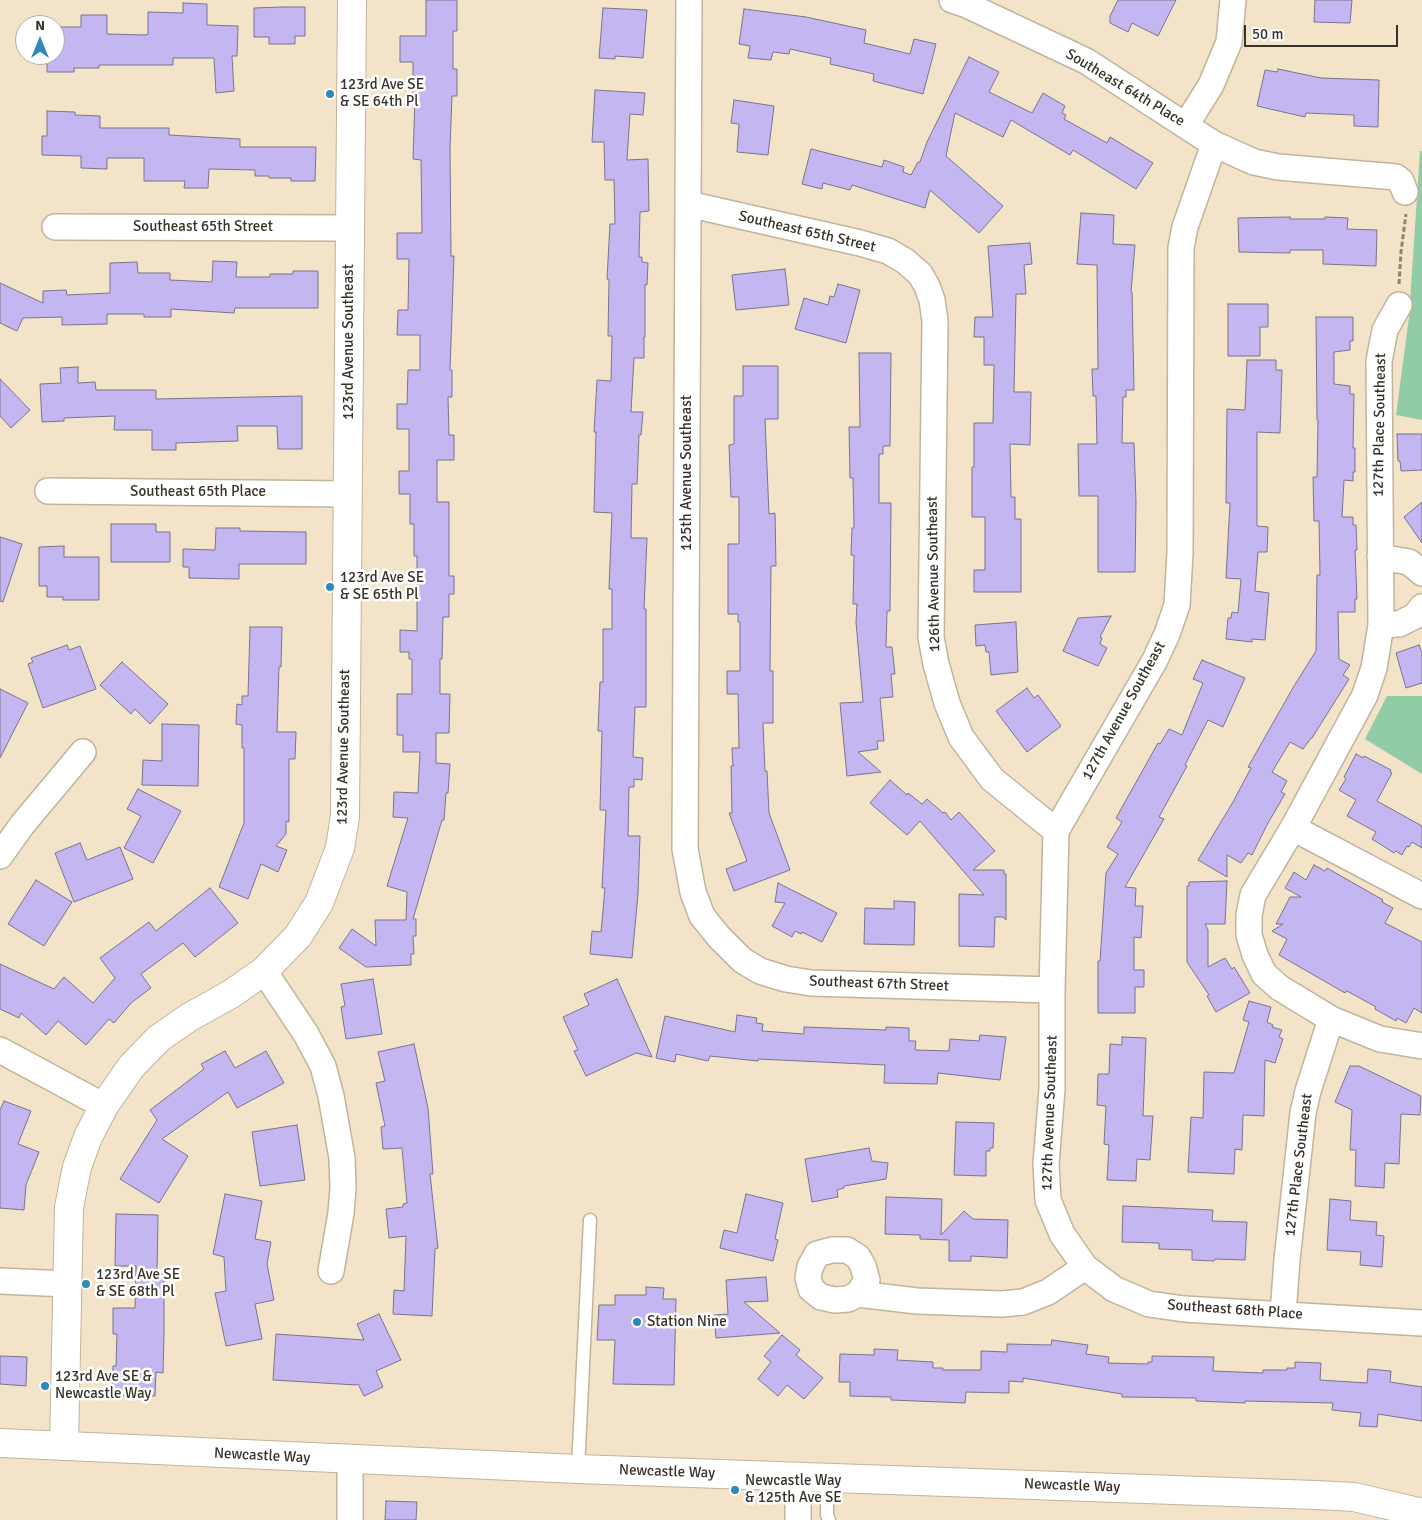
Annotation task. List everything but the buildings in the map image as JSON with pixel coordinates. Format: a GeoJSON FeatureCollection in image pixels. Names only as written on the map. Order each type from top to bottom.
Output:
{"type":"FeatureCollection","features":[{"type":"Feature","properties":{"kind":"street","name":"123rd Avenue Southeast"},"geometry":{"type":"LineString","coordinates":[[64,1446],[69,1207],[77,1167],[88,1137],[104,1106],[131,1067],[158,1040],[188,1018],[231,994],[264,971],[298,936],[319,903],[340,848],[344,816],[352,0]]}},
{"type":"Feature","properties":{"kind":"street","name":"125th Avenue Southeast"},"geometry":{"type":"LineString","coordinates":[[689,0],[685,850],[696,900],[702,916],[719,938]]}},
{"type":"Feature","properties":{"kind":"street"},"geometry":{"type":"LineString","coordinates":[[1186,125],[1211,85],[1230,42],[1234,0]]}},
{"type":"Feature","properties":{"kind":"street","name":"Southeast 64th Place"},"geometry":{"type":"LineString","coordinates":[[963,2],[1086,61],[1214,144]]}},
{"type":"Feature","properties":{"kind":"street"},"geometry":{"type":"LineString","coordinates":[[1214,144],[1254,162],[1278,167],[1396,177],[1401,180],[1406,200]]}},
{"type":"Feature","properties":{"kind":"street","name":"127th Avenue Southeast"},"geometry":{"type":"LineString","coordinates":[[1085,1267],[1062,1234],[1048,1200],[1046,1164],[1052,1089],[1052,990],[1056,831],[1155,660],[1167,634],[1176,605],[1180,553],[1181,248],[1185,227],[1214,144]]}},
{"type":"Feature","properties":{"kind":"street","name":"Southeast 65th Street"},"geometry":{"type":"LineString","coordinates":[[688,204],[860,243],[888,252],[905,261],[920,274]]}},
{"type":"Feature","properties":{"kind":"street","name":"Southeast 65th Street"},"geometry":{"type":"LineString","coordinates":[[55,227],[350,228]]}},
{"type":"Feature","properties":{"kind":"street","name":"126th Avenue Southeast"},"geometry":{"type":"LineString","coordinates":[[920,274],[932,300],[935,321],[931,637],[936,664],[947,704],[961,737],[992,779],[1056,831]]}},
{"type":"Feature","properties":{"kind":"street","name":"127th Place Southeast"},"geometry":{"type":"LineString","coordinates":[[1398,305],[1385,330],[1379,361],[1381,625],[1378,648],[1366,695],[1293,828],[1253,895],[1249,915],[1249,935],[1255,955],[1264,974],[1280,988],[1331,1019],[1380,1039],[1422,1046]]}},
{"type":"Feature","properties":{"kind":"street","name":"Southeast 65th Place"},"geometry":{"type":"LineString","coordinates":[[48,491],[348,494]]}},
{"type":"Feature","properties":{"kind":"street"},"geometry":{"type":"LineString","coordinates":[[1380,557],[1409,562],[1422,573]]}},
{"type":"Feature","properties":{"kind":"street"},"geometry":{"type":"LineString","coordinates":[[1381,625],[1399,624],[1415,616],[1422,607]]}},
{"type":"Feature","properties":{"kind":"street"},"geometry":{"type":"LineString","coordinates":[[0,856],[22,825],[83,752]]}},
{"type":"Feature","properties":{"kind":"street"},"geometry":{"type":"LineString","coordinates":[[1293,828],[1422,896]]}},
{"type":"Feature","properties":{"kind":"street","name":"Southeast 67th Street"},"geometry":{"type":"LineString","coordinates":[[719,938],[742,960],[760,971],[786,979],[811,983],[1052,990]]}},
{"type":"Feature","properties":{"kind":"street"},"geometry":{"type":"LineString","coordinates":[[264,971],[306,1034],[323,1066],[331,1096],[342,1158],[343,1188],[341,1213],[331,1271]]}},
{"type":"Feature","properties":{"kind":"street","name":"127th Place Southeast"},"geometry":{"type":"LineString","coordinates":[[1283,1314],[1303,1113],[1331,1019]]}},
{"type":"Feature","properties":{"kind":"street"},"geometry":{"type":"LineString","coordinates":[[0,1050],[104,1106]]}},
{"type":"Feature","properties":{"kind":"street"},"geometry":{"type":"LineString","coordinates":[[858,1294],[917,1302],[1002,1304],[1023,1302],[1048,1292],[1085,1267]]}},
{"type":"Feature","properties":{"kind":"street","name":"Southeast 68th Place"},"geometry":{"type":"LineString","coordinates":[[1085,1267],[1114,1289],[1149,1304],[1184,1309],[1422,1323]]}},
{"type":"Feature","properties":{"kind":"street"},"geometry":{"type":"LineString","coordinates":[[0,1281],[67,1284]]}},
{"type":"Feature","properties":{"kind":"street","name":"Newcastle Way"},"geometry":{"type":"LineString","coordinates":[[0,1444],[578,1469],[1316,1494],[1354,1497],[1422,1513]]}},
{"type":"Feature","properties":{"kind":"street"},"geometry":{"type":"LineString","coordinates":[[350,1460],[350,1520]]}},
{"type":"Feature","properties":{"kind":"street"},"geometry":{"type":"LineString","coordinates":[[798,1477],[798,1520]]}},
{"type":"Feature","properties":{"kind":"lane"},"geometry":{"type":"LineString","coordinates":[[578,1469],[590,1220]]}},
{"type":"Feature","properties":{"kind":"lane"},"geometry":{"type":"LineString","coordinates":[[827,1478],[827,1515],[829,1520]]}},
{"type":"Feature","properties":{"kind":"path"},"geometry":{"type":"LineString","coordinates":[[1398,305],[1406,200]]}},
{"type":"Feature","properties":{"kind":"green space"},"geometry":{"type":"Polygon","coordinates":[[[1420,151],[1422,151],[1422,420],[1396,415],[1409,317],[1420,151]]]}},
{"type":"Feature","properties":{"kind":"green space"},"geometry":{"type":"Polygon","coordinates":[[[1387,696],[1422,696],[1422,774],[1365,739],[1387,696]]]}},
{"type":"Feature","properties":{"kind":"place","name":"123rd Ave SE & SE 64th Pl"},"geometry":{"type":"Point","coordinates":[330,94]}},
{"type":"Feature","properties":{"kind":"place","name":"123rd Ave SE & SE 65th Pl"},"geometry":{"type":"Point","coordinates":[330,587]}},
{"type":"Feature","properties":{"kind":"place","name":"123rd Ave SE & SE 68th Pl"},"geometry":{"type":"Point","coordinates":[86,1284]}},
{"type":"Feature","properties":{"kind":"place","name":"Station Nine"},"geometry":{"type":"Point","coordinates":[637,1322]}},
{"type":"Feature","properties":{"kind":"place","name":"123rd Ave SE & Newcastle Way"},"geometry":{"type":"Point","coordinates":[45,1386]}},
{"type":"Feature","properties":{"kind":"place","name":"Newcastle Way & 125th Ave SE"},"geometry":{"type":"Point","coordinates":[735,1490]}}]}
